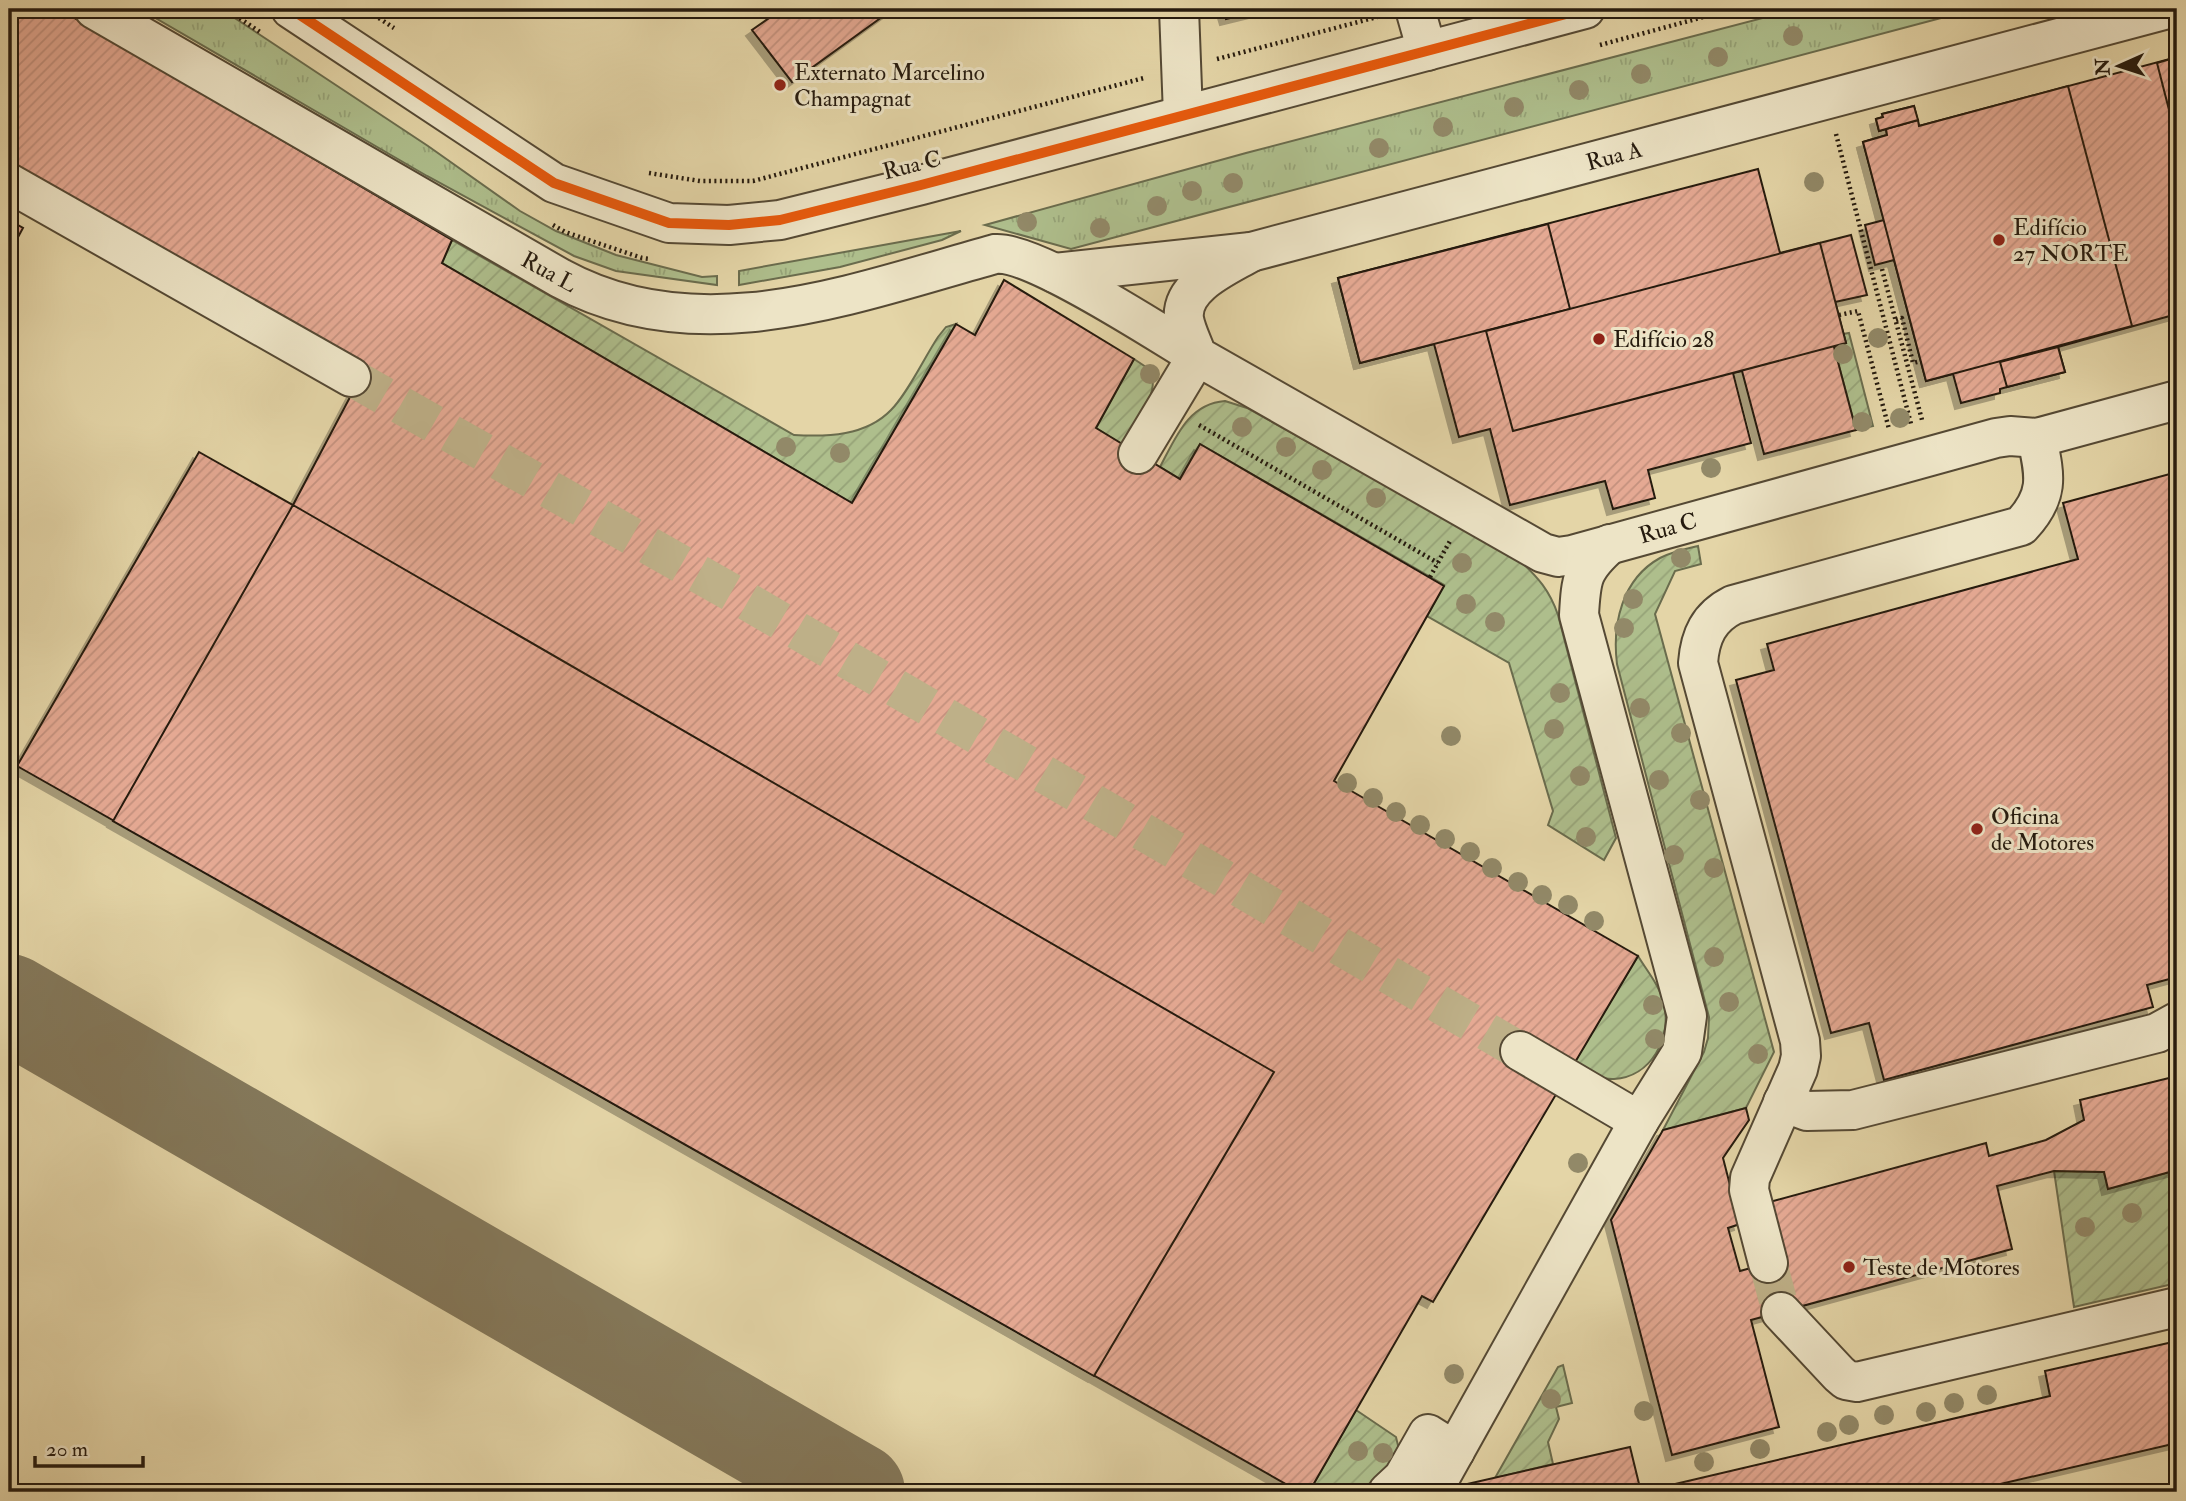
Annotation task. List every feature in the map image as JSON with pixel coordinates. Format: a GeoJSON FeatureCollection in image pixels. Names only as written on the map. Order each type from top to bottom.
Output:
{"type":"FeatureCollection","features":[{"type":"Feature","properties":{"kind":"street","name":"Rua L"},"geometry":{"type":"LineString","coordinates":[[94,9],[560,278],[610,301],[652,311],[729,316],[844,295],[1005,253],[1055,273]]}},
{"type":"Feature","properties":{"kind":"street","name":"Rua C"},"geometry":{"type":"LineString","coordinates":[[291,9],[554,183],[669,223],[729,225],[780,220],[1585,9]]}},
{"type":"Feature","properties":{"kind":"street"},"geometry":{"type":"LineString","coordinates":[[1179,9],[1183,115]]}},
{"type":"Feature","properties":{"kind":"street","name":"Rua A"},"geometry":{"type":"LineString","coordinates":[[1055,273],[1251,252],[2168,9]]}},
{"type":"Feature","properties":{"kind":"street"},"geometry":{"type":"LineString","coordinates":[[1404,11],[1427,51]]}},
{"type":"Feature","properties":{"kind":"street"},"geometry":{"type":"LineString","coordinates":[[9,183],[351,377]]}},
{"type":"Feature","properties":{"kind":"street"},"geometry":{"type":"LineString","coordinates":[[1138,454],[1197,356],[1184,318],[1188,300],[1200,282],[1251,252]]}},
{"type":"Feature","properties":{"kind":"street","name":"Rua C"},"geometry":{"type":"LineString","coordinates":[[1055,273],[1543,553],[1558,556],[1572,555],[1996,438],[2036,438],[2176,406]]}},
{"type":"Feature","properties":{"kind":"street"},"geometry":{"type":"LineString","coordinates":[[1768,1263],[1749,1190],[1750,1178],[1801,1056],[1800,1041],[1698,663],[1700,644],[1713,619],[1733,605],[2021,526],[2039,504],[2043,490],[2044,474],[2036,438]]}},
{"type":"Feature","properties":{"kind":"street"},"geometry":{"type":"LineString","coordinates":[[1579,615],[1581,584],[1590,562],[1610,544]]}},
{"type":"Feature","properties":{"kind":"street"},"geometry":{"type":"LineString","coordinates":[[1388,1492],[1442,1442],[1682,1052],[1687,1016],[1570,580],[1561,566],[1543,553]]}},
{"type":"Feature","properties":{"kind":"street"},"geometry":{"type":"LineString","coordinates":[[1783,1102],[1807,1111],[1853,1110],[2157,1033],[2177,1022]]}},
{"type":"Feature","properties":{"kind":"street"},"geometry":{"type":"LineString","coordinates":[[1520,1051],[1639,1121]]}},
{"type":"Feature","properties":{"kind":"street"},"geometry":{"type":"LineString","coordinates":[[1781,1312],[1839,1374],[1846,1380],[1857,1382],[2177,1307]]}},
{"type":"Feature","properties":{"kind":"street"},"geometry":{"type":"LineString","coordinates":[[1432,1492],[1442,1442]]}},
{"type":"Feature","properties":{"kind":"path"},"geometry":{"type":"LineString","coordinates":[[226,9],[260,32]]}},
{"type":"Feature","properties":{"kind":"path"},"geometry":{"type":"LineString","coordinates":[[365,9],[398,31]]}},
{"type":"Feature","properties":{"kind":"path"},"geometry":{"type":"LineString","coordinates":[[641,172],[700,181],[753,181],[1404,11]]}},
{"type":"Feature","properties":{"kind":"path"},"geometry":{"type":"LineString","coordinates":[[1826,99],[1912,426]]}},
{"type":"Feature","properties":{"kind":"path"},"geometry":{"type":"LineString","coordinates":[[544,219],[565,232],[642,258],[655,259]]}},
{"type":"Feature","properties":{"kind":"path"},"geometry":{"type":"LineString","coordinates":[[1839,315],[1858,311],[1890,432],[1923,424],[1882,269]]}},
{"type":"Feature","properties":{"kind":"path"},"geometry":{"type":"LineString","coordinates":[[1896,320],[1902,318],[1913,363],[1921,360]]}},
{"type":"Feature","properties":{"kind":"path"},"geometry":{"type":"LineString","coordinates":[[1167,406],[1438,563]]}},
{"type":"Feature","properties":{"kind":"green space"},"geometry":{"type":"Polygon","coordinates":[[[140,9],[221,9],[428,146],[520,211],[556,231],[616,255],[702,277],[717,276],[717,285],[616,271],[574,256],[427,176],[140,9]]]}},
{"type":"Feature","properties":{"kind":"green space"},"geometry":{"type":"Polygon","coordinates":[[[1797,9],[1975,9],[1071,249],[985,225],[1246,153],[1797,9]]]}},
{"type":"Feature","properties":{"kind":"green space"},"geometry":{"type":"Polygon","coordinates":[[[961,231],[942,240],[840,267],[739,285],[739,271],[961,231]]]}},
{"type":"Feature","properties":{"kind":"green space"},"geometry":{"type":"Polygon","coordinates":[[[452,240],[794,435],[846,433],[881,419],[904,394],[938,337],[946,327],[956,324],[852,503],[442,263],[452,240]]]}},
{"type":"Feature","properties":{"kind":"green space"},"geometry":{"type":"Polygon","coordinates":[[[1849,333],[1873,426],[1856,430],[1834,347],[1845,343],[1843,334],[1849,333]]]}},
{"type":"Feature","properties":{"kind":"green space"},"geometry":{"type":"Polygon","coordinates":[[[1134,359],[1152,371],[1152,391],[1145,410],[1123,445],[1096,428],[1134,359]]]}},
{"type":"Feature","properties":{"kind":"green space"},"geometry":{"type":"Polygon","coordinates":[[[1225,401],[1247,408],[1519,560],[1538,579],[1558,615],[1616,838],[1604,860],[1548,825],[1553,811],[1509,663],[1427,616],[1444,585],[1200,444],[1180,479],[1160,467],[1192,415],[1212,403],[1225,401]]]}},
{"type":"Feature","properties":{"kind":"green space"},"geometry":{"type":"Polygon","coordinates":[[[1698,546],[1701,564],[1675,571],[1655,614],[1774,1052],[1746,1108],[1663,1130],[1704,1052],[1709,1017],[1617,664],[1616,634],[1618,618],[1628,590],[1647,567],[1673,552],[1698,546]]]}},
{"type":"Feature","properties":{"kind":"green space"},"geometry":{"type":"Polygon","coordinates":[[[1638,956],[1662,997],[1666,1017],[1665,1030],[1656,1053],[1639,1071],[1627,1077],[1603,1078],[1573,1064],[1638,956]]]}},
{"type":"Feature","properties":{"kind":"green space"},"geometry":{"type":"Polygon","coordinates":[[[2177,1170],[2177,1283],[2074,1307],[2054,1171],[2104,1172],[2108,1189],[2177,1170]]]}},
{"type":"Feature","properties":{"kind":"green space"},"geometry":{"type":"Polygon","coordinates":[[[1563,1365],[1572,1403],[1556,1407],[1559,1419],[1548,1442],[1553,1464],[1495,1478],[1558,1367],[1563,1365]]]}},
{"type":"Feature","properties":{"kind":"green space"},"geometry":{"type":"Polygon","coordinates":[[[1356,1410],[1396,1437],[1401,1458],[1374,1492],[1309,1492],[1356,1410]]]}},
{"type":"Feature","properties":{"kind":"building"},"geometry":{"type":"Polygon","coordinates":[[[9,9],[59,9],[452,240],[442,263],[852,503],[956,324],[975,335],[1004,280],[1134,359],[1096,428],[1180,479],[1200,444],[1444,586],[1334,781],[1638,956],[1433,1302],[1422,1296],[1309,1492],[1300,1492],[17,766],[199,452],[293,505],[366,367],[9,162],[9,9]]]}},
{"type":"Feature","properties":{"kind":"building"},"geometry":{"type":"Polygon","coordinates":[[[782,9],[893,9],[792,82],[752,30],[782,9]]]}},
{"type":"Feature","properties":{"kind":"building"},"geometry":{"type":"Polygon","coordinates":[[[1223,9],[1267,9],[1226,19],[1223,9]]]}},
{"type":"Feature","properties":{"kind":"building","name":"Edifício 27 NORTE"},"geometry":{"type":"Polygon","coordinates":[[[2177,57],[2177,314],[2058,347],[2065,372],[2000,389],[2000,393],[1961,403],[1953,374],[1926,381],[1894,260],[1875,265],[1865,225],[1884,220],[1863,142],[1887,135],[1886,129],[1879,131],[1876,119],[1883,117],[1882,114],[1914,106],[1919,126],[2177,57]]]}},
{"type":"Feature","properties":{"kind":"building"},"geometry":{"type":"Polygon","coordinates":[[[2177,57],[2177,141],[2157,63],[2177,57]]]}},
{"type":"Feature","properties":{"kind":"building","name":"Edifício 27 NORTE"},"geometry":{"type":"Polygon","coordinates":[[[2068,86],[2132,326],[1926,381],[1863,142],[1887,135],[1886,129],[1918,120],[1919,126],[2068,86]]]}},
{"type":"Feature","properties":{"kind":"building"},"geometry":{"type":"Polygon","coordinates":[[[1914,106],[1918,120],[1879,131],[1876,119],[1883,117],[1882,114],[1914,106]]]}},
{"type":"Feature","properties":{"kind":"building","name":"Edifício 28"},"geometry":{"type":"Polygon","coordinates":[[[1758,169],[1780,253],[1851,235],[1867,295],[1835,302],[1846,343],[1834,347],[1856,430],[1764,454],[1742,371],[1733,373],[1751,443],[1648,470],[1655,498],[1613,509],[1605,481],[1510,505],[1490,429],[1459,437],[1434,344],[1360,363],[1338,278],[1758,169]]]}},
{"type":"Feature","properties":{"kind":"building"},"geometry":{"type":"Polygon","coordinates":[[[9,220],[23,228],[9,254],[9,220]]]}},
{"type":"Feature","properties":{"kind":"building"},"geometry":{"type":"Polygon","coordinates":[[[1548,224],[1570,309],[1360,363],[1338,278],[1548,224]]]}},
{"type":"Feature","properties":{"kind":"building"},"geometry":{"type":"Polygon","coordinates":[[[1820,243],[1846,343],[1513,431],[1486,331],[1820,243]]]}},
{"type":"Feature","properties":{"kind":"building"},"geometry":{"type":"Polygon","coordinates":[[[2058,347],[2065,372],[2007,387],[2000,362],[2058,347]]]}},
{"type":"Feature","properties":{"kind":"building","name":"Oficina de Motores"},"geometry":{"type":"Polygon","coordinates":[[[2177,472],[2177,977],[2147,985],[2153,1007],[1884,1080],[1869,1023],[1831,1033],[1736,680],[1774,670],[1767,644],[2078,559],[2063,503],[2177,472]]]}},
{"type":"Feature","properties":{"kind":"building"},"geometry":{"type":"Polygon","coordinates":[[[293,505],[1274,1072],[1094,1376],[113,821],[293,505]]]}},
{"type":"Feature","properties":{"kind":"building","name":"Teste de Motores"},"geometry":{"type":"Polygon","coordinates":[[[2177,1076],[2177,1170],[2108,1189],[2104,1172],[2054,1171],[1997,1186],[2012,1249],[1751,1320],[1779,1427],[1672,1455],[1611,1220],[1663,1130],[1746,1108],[1749,1120],[1723,1158],[1740,1224],[1728,1228],[1740,1271],[1780,1260],[1766,1203],[1986,1143],[1989,1156],[2046,1140],[2084,1120],[2080,1100],[2177,1076]]]}},
{"type":"Feature","properties":{"kind":"building"},"geometry":{"type":"Polygon","coordinates":[[[2177,1341],[2177,1443],[1966,1492],[1641,1492],[2050,1396],[2045,1371],[2177,1341]]]}},
{"type":"Feature","properties":{"kind":"building"},"geometry":{"type":"Polygon","coordinates":[[[1630,1447],[1641,1492],[1455,1492],[1454,1487],[1630,1447]]]}},
{"type":"Feature","properties":{"kind":"taxiway"},"geometry":{"type":"LineString","coordinates":[[9,1003],[856,1492]]}},
{"type":"Feature","properties":{"kind":"tunnel"},"geometry":{"type":"LineString","coordinates":[[351,377],[743,599],[1520,1051]]}},
{"type":"Feature","properties":{"kind":"tunnel"},"geometry":{"type":"LineString","coordinates":[[1768,1263],[1781,1312]]}},
{"type":"Feature","properties":{"kind":"cycle path"},"geometry":{"type":"LineString","coordinates":[[291,9],[554,183],[669,223],[729,225],[780,220],[921,185],[1585,9]]}},
{"type":"Feature","properties":{"kind":"place","name":"Externato Marcelino Champagnat"},"geometry":{"type":"Point","coordinates":[780,85]}},
{"type":"Feature","properties":{"kind":"place","name":"Edifício 27 NORTE"},"geometry":{"type":"Point","coordinates":[1999,240]}},
{"type":"Feature","properties":{"kind":"place","name":"Edifício 28"},"geometry":{"type":"Point","coordinates":[1599,339]}},
{"type":"Feature","properties":{"kind":"place","name":"Oficina de Motores"},"geometry":{"type":"Point","coordinates":[1977,829]}},
{"type":"Feature","properties":{"kind":"place","name":"Teste de Motores"},"geometry":{"type":"Point","coordinates":[1849,1267]}}]}
